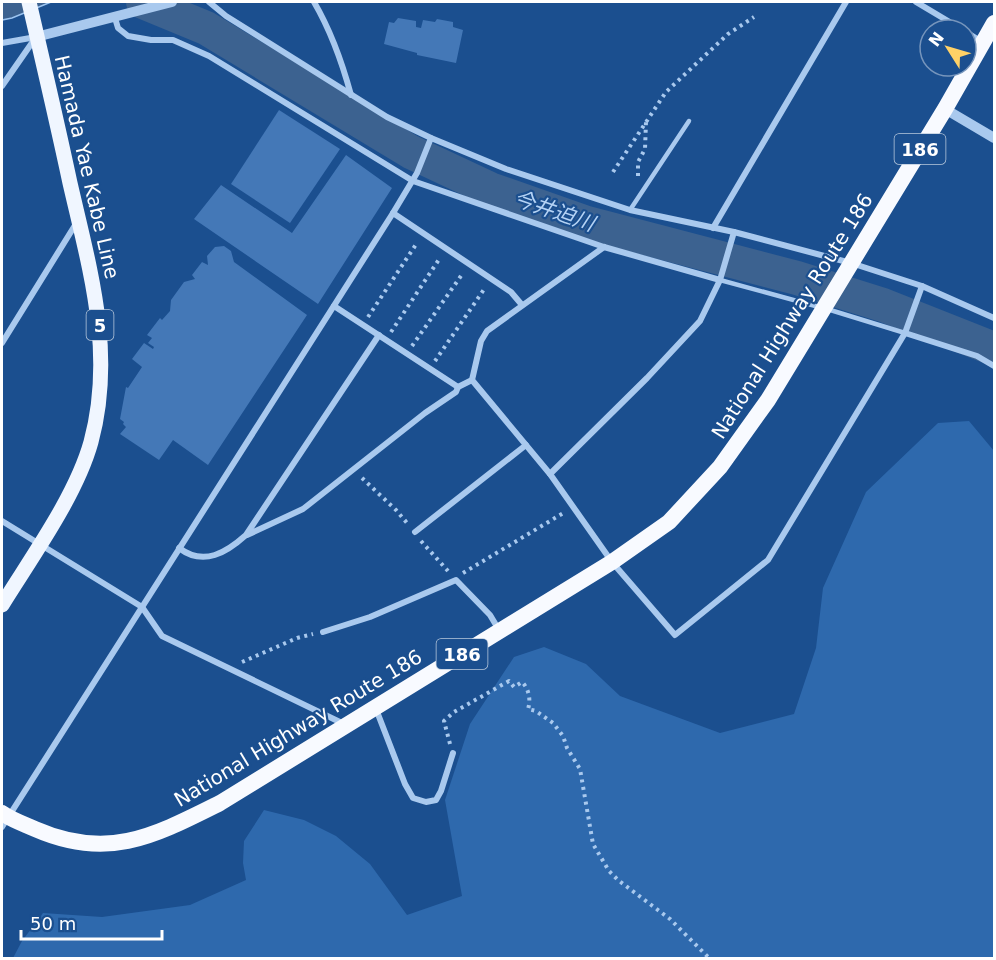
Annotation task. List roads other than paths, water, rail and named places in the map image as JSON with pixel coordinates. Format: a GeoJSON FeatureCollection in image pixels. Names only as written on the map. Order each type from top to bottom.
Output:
{"type":"FeatureCollection","features":[{"type":"Feature","properties":{"kind":"highway","name":"National Highway Route 186"},"geometry":{"type":"LineString","coordinates":[[4,819],[86,845],[125,842],[166,830],[220,802],[500,631],[612,562],[669,522],[720,468],[768,400],[945,109],[994,23]]}},
{"type":"Feature","properties":{"kind":"main road","name":"Hamada Yae Kabe Line"},"geometry":{"type":"LineString","coordinates":[[2,605],[40,545],[81,470],[91,443],[98,406],[102,360],[100,332],[79,219],[29,2]]}},
{"type":"Feature","properties":{"kind":"street"},"geometry":{"type":"LineString","coordinates":[[2,43],[35,32],[115,18],[171,2]]}},
{"type":"Feature","properties":{"kind":"street"},"geometry":{"type":"LineString","coordinates":[[209,2],[226,16],[351,95],[431,140],[506,169],[630,210],[734,232],[848,268],[922,286],[994,318]]}},
{"type":"Feature","properties":{"kind":"street"},"geometry":{"type":"LineString","coordinates":[[314,2],[343,66],[351,95]]}},
{"type":"Feature","properties":{"kind":"street"},"geometry":{"type":"LineString","coordinates":[[713,228],[846,2]]}},
{"type":"Feature","properties":{"kind":"street"},"geometry":{"type":"LineString","coordinates":[[916,2],[942,18]]}},
{"type":"Feature","properties":{"kind":"street"},"geometry":{"type":"LineString","coordinates":[[115,18],[118,28],[128,36],[151,40],[173,40],[209,56],[413,181],[604,247],[721,276]]}},
{"type":"Feature","properties":{"kind":"street"},"geometry":{"type":"LineString","coordinates":[[2,86],[35,32]]}},
{"type":"Feature","properties":{"kind":"street"},"geometry":{"type":"LineString","coordinates":[[978,39],[983,42]]}},
{"type":"Feature","properties":{"kind":"street"},"geometry":{"type":"LineString","coordinates":[[945,109],[994,138]]}},
{"type":"Feature","properties":{"kind":"street"},"geometry":{"type":"LineString","coordinates":[[4,819],[393,213],[413,181],[431,140]]}},
{"type":"Feature","properties":{"kind":"street"},"geometry":{"type":"LineString","coordinates":[[393,213],[511,292],[522,305]]}},
{"type":"Feature","properties":{"kind":"street"},"geometry":{"type":"LineString","coordinates":[[2,344],[79,219]]}},
{"type":"Feature","properties":{"kind":"street"},"geometry":{"type":"LineString","coordinates":[[550,474],[647,378],[700,321],[721,276],[734,232]]}},
{"type":"Feature","properties":{"kind":"street"},"geometry":{"type":"LineString","coordinates":[[472,380],[481,341],[487,331],[604,247]]}},
{"type":"Feature","properties":{"kind":"street"},"geometry":{"type":"LineString","coordinates":[[472,380],[550,474],[612,562],[675,635],[768,560],[906,330],[922,286]]}},
{"type":"Feature","properties":{"kind":"street"},"geometry":{"type":"LineString","coordinates":[[334,306],[458,387]]}},
{"type":"Feature","properties":{"kind":"street"},"geometry":{"type":"LineString","coordinates":[[906,330],[977,356],[994,366]]}},
{"type":"Feature","properties":{"kind":"street"},"geometry":{"type":"LineString","coordinates":[[246,535],[378,335]]}},
{"type":"Feature","properties":{"kind":"street"},"geometry":{"type":"LineString","coordinates":[[179,548],[196,556],[209,557],[221,554],[246,535],[303,509],[425,413],[456,392],[458,387],[472,380]]}},
{"type":"Feature","properties":{"kind":"street"},"geometry":{"type":"LineString","coordinates":[[415,532],[526,445]]}},
{"type":"Feature","properties":{"kind":"street"},"geometry":{"type":"LineString","coordinates":[[2,521],[142,607],[162,636],[346,725]]}},
{"type":"Feature","properties":{"kind":"street"},"geometry":{"type":"LineString","coordinates":[[323,632],[370,618],[456,580],[490,615],[500,631]]}},
{"type":"Feature","properties":{"kind":"street"},"geometry":{"type":"LineString","coordinates":[[375,707],[405,784],[413,798],[426,802],[436,800],[453,753]]}},
{"type":"Feature","properties":{"kind":"lane"},"geometry":{"type":"LineString","coordinates":[[630,210],[689,121]]}},
{"type":"Feature","properties":{"kind":"lane"},"geometry":{"type":"LineString","coordinates":[[721,276],[906,330]]}},
{"type":"Feature","properties":{"kind":"waterway","name":"今井迫川"},"geometry":{"type":"LineString","coordinates":[[143,2],[206,28],[411,152],[490,189],[587,223],[797,278],[883,305],[994,349]]}}]}
